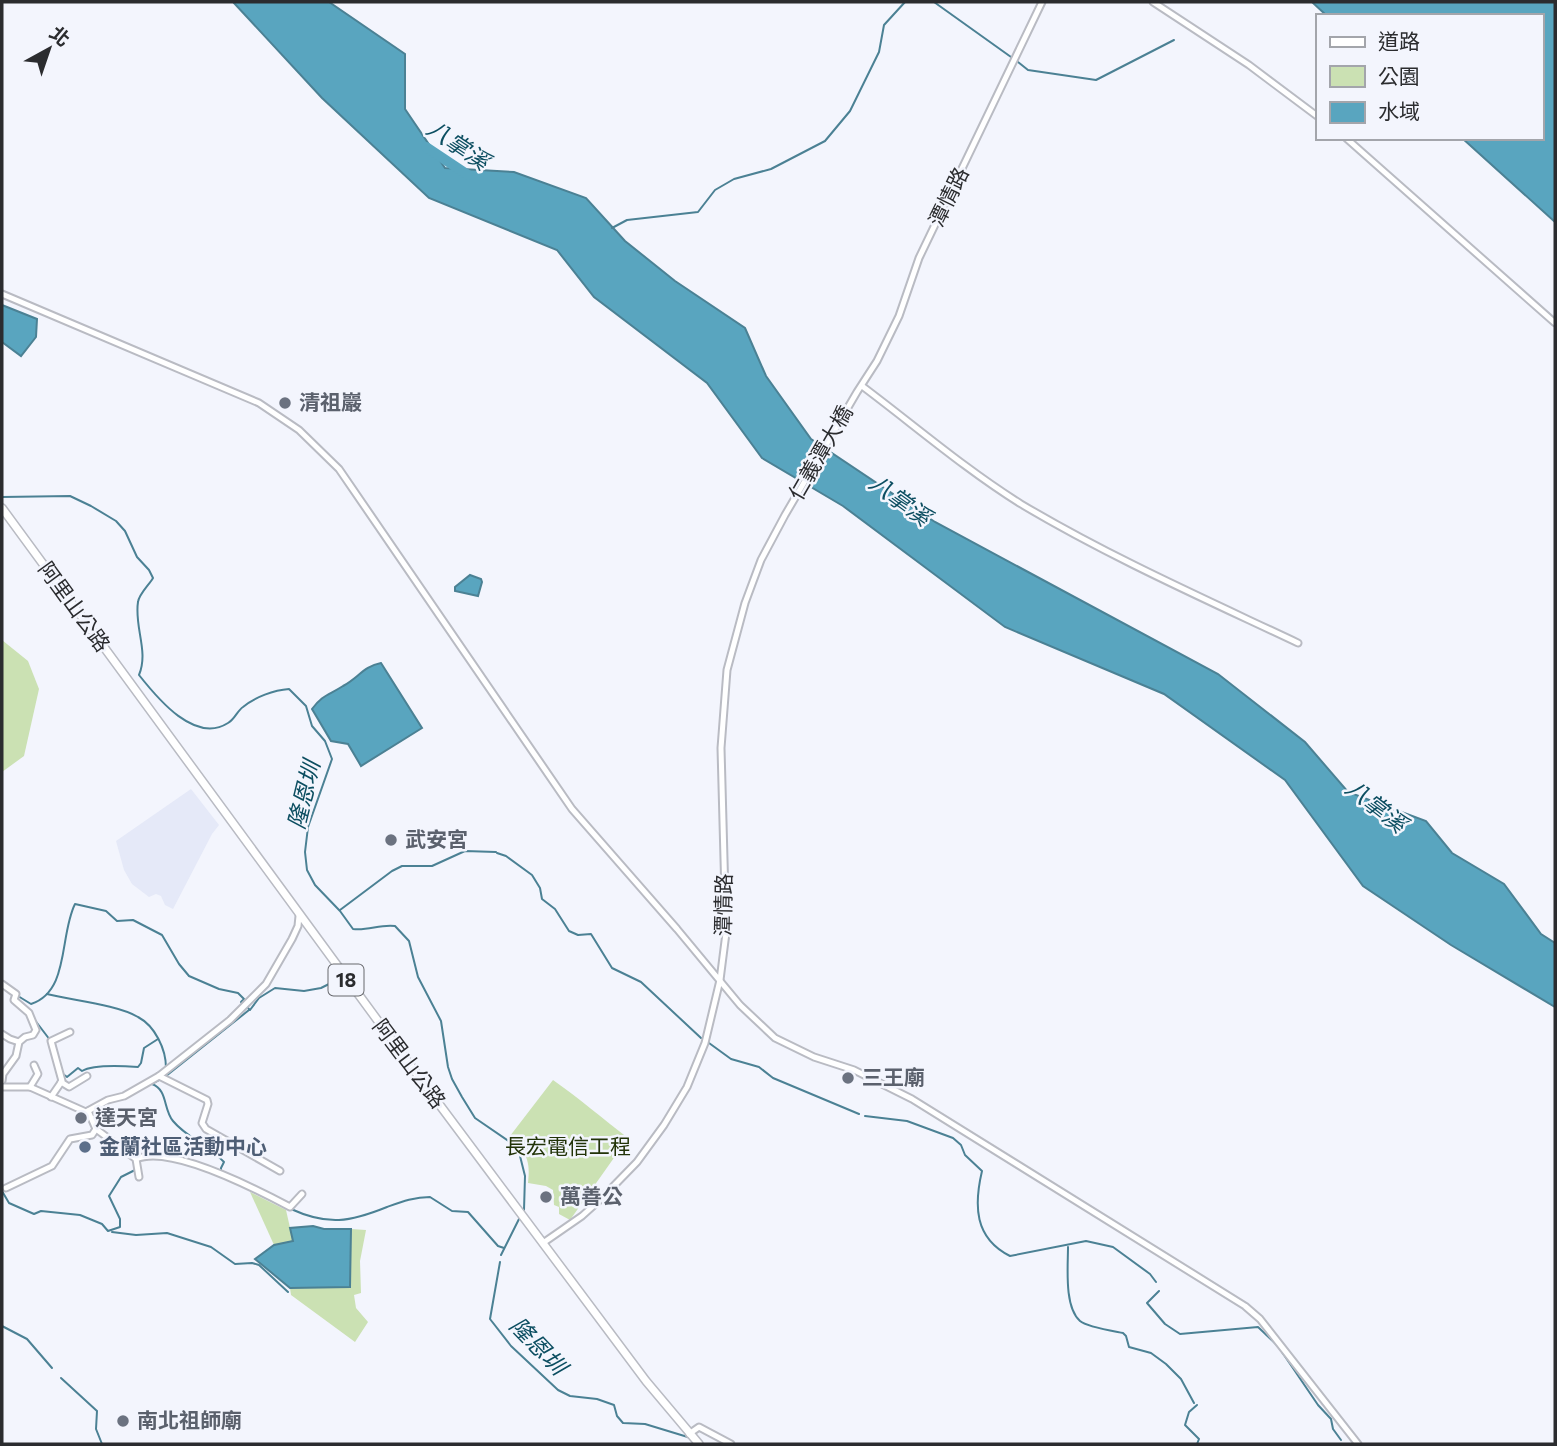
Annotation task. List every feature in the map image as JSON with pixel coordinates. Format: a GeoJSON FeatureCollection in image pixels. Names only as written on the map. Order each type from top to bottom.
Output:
{"type":"FeatureCollection","features":[{"type":"Feature","properties":{"kind":"main road","name":"阿里山公路"},"geometry":{"type":"LineString","coordinates":[[2,508],[299,916],[646,1381],[699,1444]]}},
{"type":"Feature","properties":{"kind":"street","name":"潭情路"},"geometry":{"type":"LineString","coordinates":[[857,392],[877,361],[899,316],[919,258],[1042,2]]}},
{"type":"Feature","properties":{"kind":"street"},"geometry":{"type":"LineString","coordinates":[[1153,2],[1249,65],[1316,115]]}},
{"type":"Feature","properties":{"kind":"street"},"geometry":{"type":"LineString","coordinates":[[1348,140],[1555,323]]}},
{"type":"Feature","properties":{"kind":"street"},"geometry":{"type":"LineString","coordinates":[[2,294],[259,402],[317,445],[346,479],[572,809],[740,1005],[775,1038],[814,1057],[871,1077],[912,1099],[1245,1306],[1260,1319],[1358,1444]]}},
{"type":"Feature","properties":{"kind":"street"},"geometry":{"type":"LineString","coordinates":[[862,386],[1021,504],[1135,566],[1298,643]]}},
{"type":"Feature","properties":{"kind":"street","name":"仁義潭大橋"},"geometry":{"type":"LineString","coordinates":[[785,515],[857,392]]}},
{"type":"Feature","properties":{"kind":"street","name":"潭情路"},"geometry":{"type":"LineString","coordinates":[[543,1243],[603,1198],[637,1161],[664,1125],[687,1087],[705,1043],[720,980],[726,933],[721,748],[727,670],[744,603],[761,560],[785,515]]}},
{"type":"Feature","properties":{"kind":"street"},"geometry":{"type":"LineString","coordinates":[[88,1111],[107,1100],[124,1096],[159,1076],[230,1020],[266,984],[292,939],[299,916]]}},
{"type":"Feature","properties":{"kind":"street"},"geometry":{"type":"LineString","coordinates":[[2,984],[16,994],[14,1000],[29,1013],[36,1030],[33,1035],[19,1042],[16,1056],[3,1074],[2,1084],[30,1087],[88,1111],[96,1129],[136,1159],[139,1177]]}},
{"type":"Feature","properties":{"kind":"street"},"geometry":{"type":"LineString","coordinates":[[70,1032],[51,1041],[61,1082],[69,1087],[87,1076]]}},
{"type":"Feature","properties":{"kind":"street"},"geometry":{"type":"LineString","coordinates":[[2,1034],[19,1042]]}},
{"type":"Feature","properties":{"kind":"street"},"geometry":{"type":"LineString","coordinates":[[30,1087],[38,1074],[34,1065]]}},
{"type":"Feature","properties":{"kind":"street"},"geometry":{"type":"LineString","coordinates":[[159,1076],[207,1100],[202,1123],[206,1129],[280,1171]]}},
{"type":"Feature","properties":{"kind":"street"},"geometry":{"type":"LineString","coordinates":[[51,1097],[61,1082]]}},
{"type":"Feature","properties":{"kind":"street"},"geometry":{"type":"LineString","coordinates":[[6,1188],[52,1166],[70,1139],[92,1135],[96,1129]]}},
{"type":"Feature","properties":{"kind":"street"},"geometry":{"type":"LineString","coordinates":[[136,1159],[150,1155],[174,1159],[226,1175],[290,1207],[302,1194]]}},
{"type":"Feature","properties":{"kind":"street"},"geometry":{"type":"LineString","coordinates":[[689,1434],[699,1427],[731,1444]]}},
{"type":"Feature","properties":{"kind":"shaded area"},"geometry":{"type":"Polygon","coordinates":[[[191,789],[219,825],[173,909],[165,905],[161,896],[156,894],[149,897],[132,884],[124,870],[116,841],[191,789]]]}},
{"type":"Feature","properties":{"kind":"green space"},"geometry":{"type":"Polygon","coordinates":[[[2,640],[28,661],[39,689],[24,756],[2,772],[2,640]]]}},
{"type":"Feature","properties":{"kind":"green space","name":"長宏電信工程"},"geometry":{"type":"Polygon","coordinates":[[[553,1080],[628,1138],[570,1220],[559,1214],[559,1207],[554,1205],[553,1190],[528,1183],[526,1157],[510,1136],[553,1080]]]}},
{"type":"Feature","properties":{"kind":"green space"},"geometry":{"type":"Polygon","coordinates":[[[250,1192],[286,1210],[293,1241],[274,1245],[250,1192]]]}},
{"type":"Feature","properties":{"kind":"green space"},"geometry":{"type":"Polygon","coordinates":[[[351,1229],[366,1230],[360,1261],[361,1293],[354,1295],[356,1308],[368,1322],[355,1342],[291,1295],[290,1288],[350,1287],[351,1229]]]}},
{"type":"Feature","properties":{"kind":"water"},"geometry":{"type":"Polygon","coordinates":[[[233,2],[329,2],[405,54],[405,109],[445,168],[514,172],[586,198],[625,241],[675,281],[745,328],[766,376],[811,439],[935,522],[1218,674],[1305,742],[1348,792],[1426,821],[1452,853],[1504,884],[1541,934],[1555,943],[1555,1007],[1451,945],[1363,886],[1285,780],[1164,694],[1005,627],[843,506],[762,458],[707,383],[594,297],[557,250],[429,198],[322,98],[233,2]]]}},
{"type":"Feature","properties":{"kind":"water"},"geometry":{"type":"Polygon","coordinates":[[[1312,2],[1555,2],[1555,222],[1464,140],[1543,140],[1543,14],[1325,14],[1312,2]]]}},
{"type":"Feature","properties":{"kind":"water"},"geometry":{"type":"Polygon","coordinates":[[[2,305],[37,319],[36,337],[21,356],[2,342],[2,305]]]}},
{"type":"Feature","properties":{"kind":"water"},"geometry":{"type":"Polygon","coordinates":[[[470,575],[481,579],[478,596],[455,591],[455,587],[470,575]]]}},
{"type":"Feature","properties":{"kind":"water"},"geometry":{"type":"Polygon","coordinates":[[[381,663],[422,728],[361,766],[348,744],[331,741],[312,709],[323,698],[370,667],[381,663]]]}},
{"type":"Feature","properties":{"kind":"water"},"geometry":{"type":"Polygon","coordinates":[[[313,1226],[324,1229],[351,1229],[350,1287],[290,1288],[255,1259],[274,1245],[293,1241],[290,1228],[313,1226]]]}},
{"type":"Feature","properties":{"kind":"waterway"},"geometry":{"type":"LineString","coordinates":[[612,228],[627,220],[698,212],[715,190],[734,179],[771,169],[825,141],[850,111],[879,52],[884,25],[905,2]]}},
{"type":"Feature","properties":{"kind":"waterway"},"geometry":{"type":"LineString","coordinates":[[934,2],[1011,57]]}},
{"type":"Feature","properties":{"kind":"waterway"},"geometry":{"type":"LineString","coordinates":[[1018,62],[1028,70],[1096,80],[1174,40]]}},
{"type":"Feature","properties":{"kind":"waterway","name":"八掌溪"},"geometry":{"type":"LineString","coordinates":[[426,147],[468,175]]}},
{"type":"Feature","properties":{"kind":"waterway","name":"隆恩圳"},"geometry":{"type":"LineString","coordinates":[[2,497],[70,496],[116,521],[125,531],[137,557],[153,578],[138,602],[142,648],[139,675],[156,696],[178,716],[203,728],[215,728],[228,723],[253,700],[271,692],[289,689],[306,706],[312,726],[325,741],[332,759],[308,827],[305,852],[307,870],[315,885],[353,929],[395,926],[409,941],[418,977],[441,1021],[452,1079],[475,1118],[513,1144],[519,1152],[525,1176],[524,1210]]}},
{"type":"Feature","properties":{"kind":"waterway"},"geometry":{"type":"LineString","coordinates":[[340,910],[402,866],[432,866],[465,851],[496,852]]}},
{"type":"Feature","properties":{"kind":"waterway"},"geometry":{"type":"LineString","coordinates":[[497,853],[506,856],[532,875],[540,888],[542,899],[555,909],[569,931],[578,935],[591,934],[612,968],[641,982],[701,1038]]}},
{"type":"Feature","properties":{"kind":"waterway"},"geometry":{"type":"LineString","coordinates":[[18,996],[31,1004],[43,997],[52,987],[62,961],[75,904],[106,911],[117,921],[133,920],[162,935],[189,976],[219,989],[238,993],[244,999],[241,1002],[243,1004]]}},
{"type":"Feature","properties":{"kind":"waterway"},"geometry":{"type":"LineString","coordinates":[[247,1007],[250,1010],[259,998],[275,988],[304,991],[321,988],[333,982]]}},
{"type":"Feature","properties":{"kind":"waterway"},"geometry":{"type":"LineString","coordinates":[[47,994],[107,1006],[138,1017],[150,1026],[158,1039],[166,1068]]}},
{"type":"Feature","properties":{"kind":"waterway"},"geometry":{"type":"LineString","coordinates":[[166,1076],[249,1010]]}},
{"type":"Feature","properties":{"kind":"waterway"},"geometry":{"type":"LineString","coordinates":[[34,1019],[50,1040]]}},
{"type":"Feature","properties":{"kind":"waterway"},"geometry":{"type":"LineString","coordinates":[[63,1074],[67,1077],[78,1068],[82,1071],[101,1066],[138,1067],[144,1048],[158,1039]]}},
{"type":"Feature","properties":{"kind":"waterway"},"geometry":{"type":"LineString","coordinates":[[709,1043],[731,1059],[759,1067],[773,1078],[859,1114]]}},
{"type":"Feature","properties":{"kind":"waterway"},"geometry":{"type":"LineString","coordinates":[[161,1079],[152,1084],[161,1091],[173,1121],[224,1162],[221,1174]]}},
{"type":"Feature","properties":{"kind":"waterway"},"geometry":{"type":"LineString","coordinates":[[865,1116],[907,1121],[953,1138],[961,1145],[965,1155],[982,1171],[978,1208],[983,1230],[998,1249],[1010,1256],[1086,1241],[1113,1247],[1150,1274],[1156,1282]]}},
{"type":"Feature","properties":{"kind":"waterway"},"geometry":{"type":"LineString","coordinates":[[182,1163],[194,1167]]}},
{"type":"Feature","properties":{"kind":"waterway"},"geometry":{"type":"LineString","coordinates":[[2,1191],[9,1203],[34,1214],[41,1211],[80,1215],[102,1224],[108,1231],[120,1227],[120,1219],[109,1196],[121,1177],[135,1170]]}},
{"type":"Feature","properties":{"kind":"waterway"},"geometry":{"type":"LineString","coordinates":[[291,1209],[316,1218],[339,1220],[362,1216],[408,1200],[430,1197],[452,1211],[468,1212],[498,1246],[504,1248]]}},
{"type":"Feature","properties":{"kind":"waterway","name":"隆恩圳"},"geometry":{"type":"LineString","coordinates":[[501,1255],[519,1219]]}},
{"type":"Feature","properties":{"kind":"waterway"},"geometry":{"type":"LineString","coordinates":[[112,1232],[136,1235],[167,1233],[211,1247],[235,1264],[259,1265],[288,1292]]}},
{"type":"Feature","properties":{"kind":"waterway"},"geometry":{"type":"LineString","coordinates":[[1068,1247],[1069,1297],[1075,1315],[1083,1323],[1123,1333],[1129,1347],[1151,1353],[1166,1364],[1181,1379],[1194,1403]]}},
{"type":"Feature","properties":{"kind":"waterway","name":"隆恩圳"},"geometry":{"type":"LineString","coordinates":[[500,1262],[490,1319],[511,1346],[558,1390],[570,1396],[597,1399],[614,1405],[617,1416],[623,1423],[645,1424],[691,1438]]}},
{"type":"Feature","properties":{"kind":"waterway"},"geometry":{"type":"LineString","coordinates":[[1159,1291],[1147,1303],[1165,1324],[1180,1334],[1258,1327],[1279,1347]]}},
{"type":"Feature","properties":{"kind":"waterway"},"geometry":{"type":"LineString","coordinates":[[2,1326],[27,1339],[52,1368]]}},
{"type":"Feature","properties":{"kind":"waterway"},"geometry":{"type":"LineString","coordinates":[[1282,1352],[1318,1405],[1331,1419],[1333,1429],[1341,1440]]}},
{"type":"Feature","properties":{"kind":"waterway"},"geometry":{"type":"LineString","coordinates":[[61,1378],[97,1411],[96,1429],[102,1444]]}},
{"type":"Feature","properties":{"kind":"waterway"},"geometry":{"type":"LineString","coordinates":[[1197,1405],[1189,1412],[1185,1425],[1199,1439],[1197,1444]]}},
{"type":"Feature","properties":{"kind":"place","name":"清祖巖"},"geometry":{"type":"Point","coordinates":[285,403]}},
{"type":"Feature","properties":{"kind":"place","name":"武安宮"},"geometry":{"type":"Point","coordinates":[391,840]}},
{"type":"Feature","properties":{"kind":"place","name":"三王廟"},"geometry":{"type":"Point","coordinates":[848,1078]}},
{"type":"Feature","properties":{"kind":"place","name":"達天宮"},"geometry":{"type":"Point","coordinates":[81,1118]}},
{"type":"Feature","properties":{"kind":"place","name":"金蘭社區活動中心"},"geometry":{"type":"Point","coordinates":[85,1147]}},
{"type":"Feature","properties":{"kind":"place","name":"萬善公"},"geometry":{"type":"Point","coordinates":[546,1197]}},
{"type":"Feature","properties":{"kind":"place","name":"南北祖師廟"},"geometry":{"type":"Point","coordinates":[123,1421]}}]}
